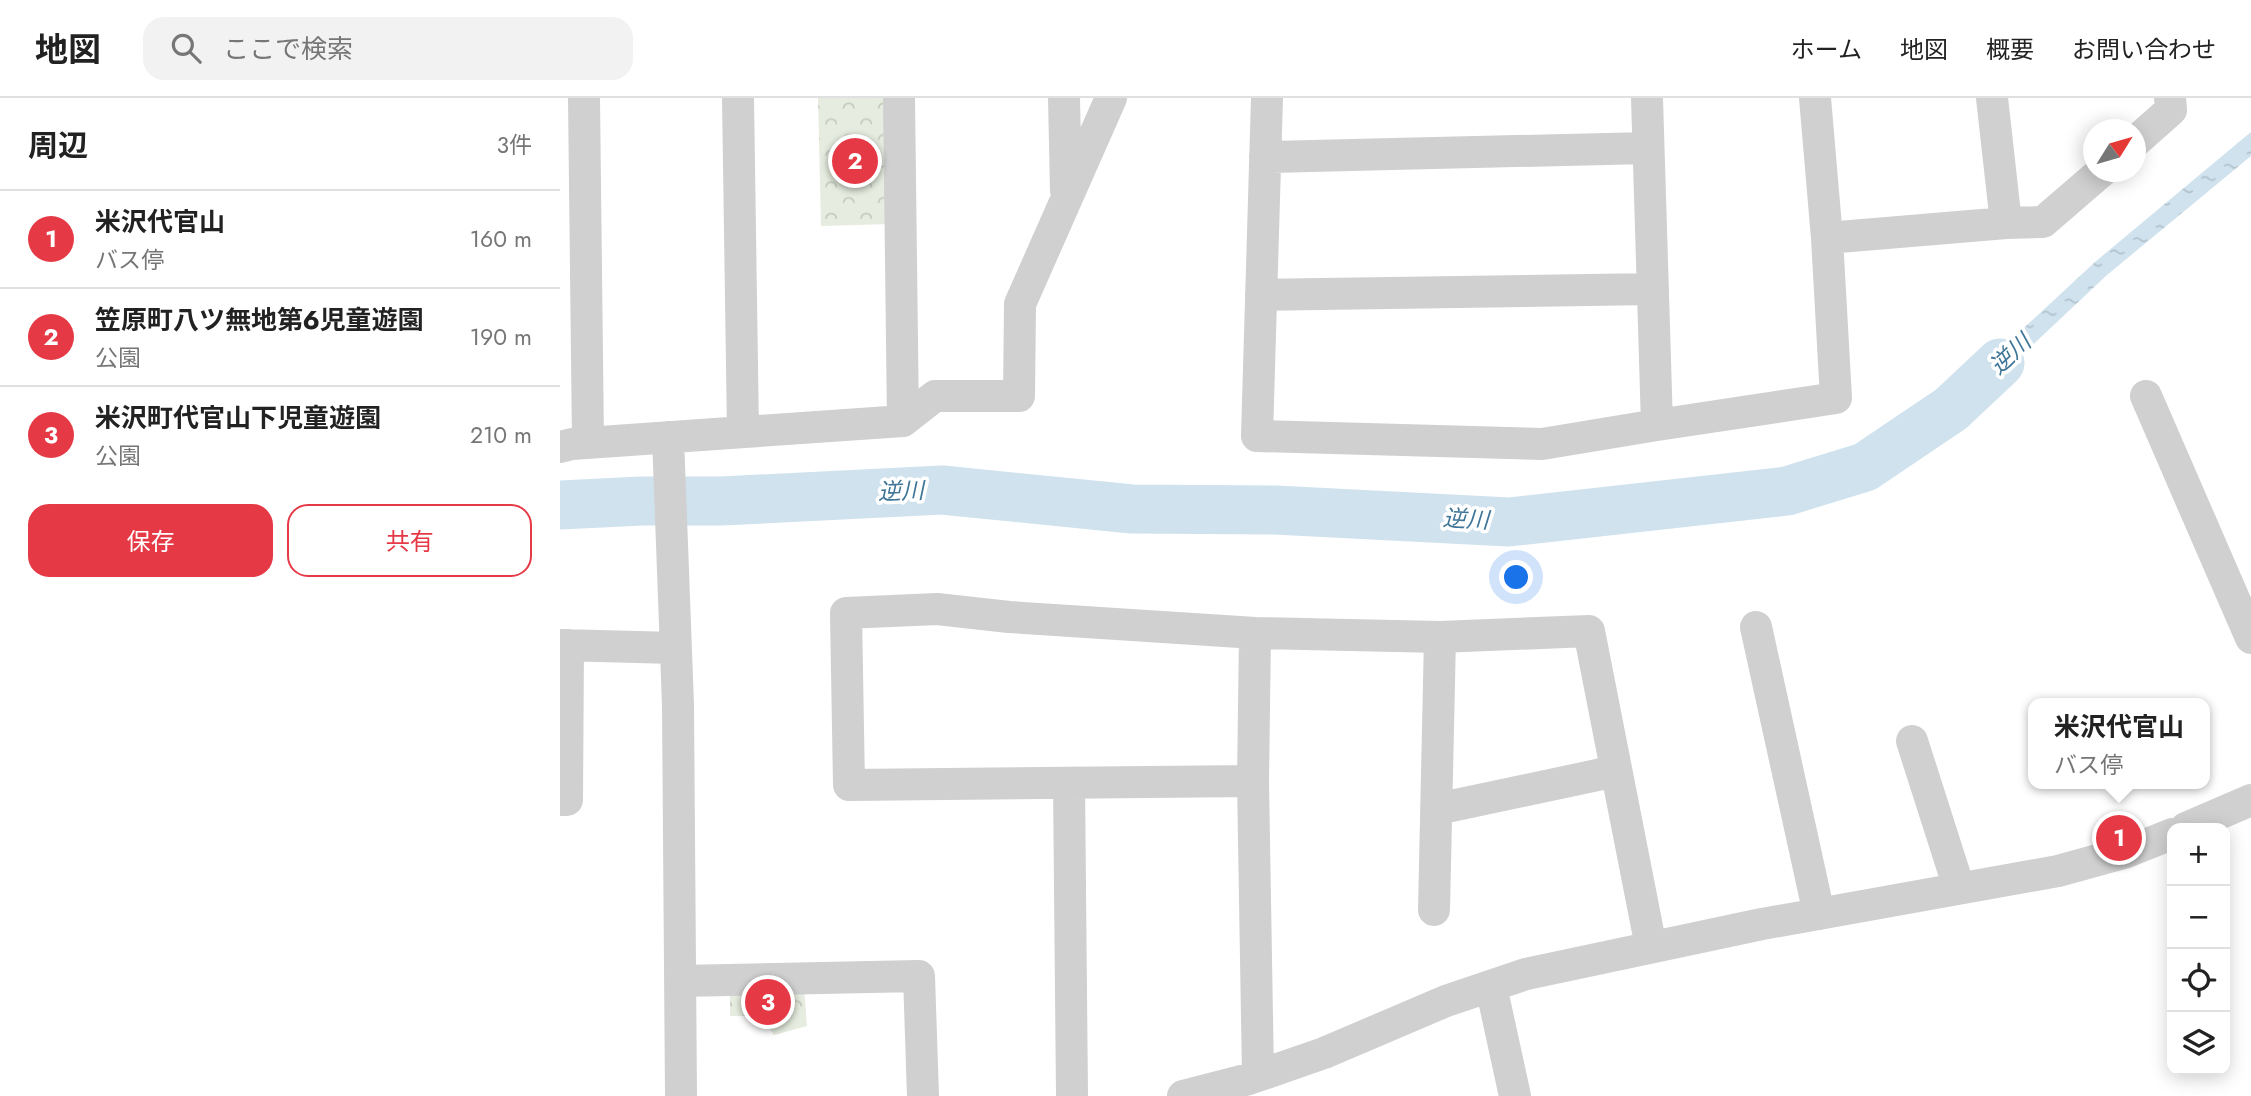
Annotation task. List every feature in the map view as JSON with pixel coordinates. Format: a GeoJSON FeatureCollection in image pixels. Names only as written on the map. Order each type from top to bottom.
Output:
{"type":"FeatureCollection","features":[{"type":"Feature","properties":{"kind":"street"},"geometry":{"type":"LineString","coordinates":[[584,98],[574,445],[668,449],[743,432],[903,421],[935,396],[1019,396],[1020,304],[1111,98]]}},
{"type":"Feature","properties":{"kind":"street"},"geometry":{"type":"LineString","coordinates":[[738,98],[743,432]]}},
{"type":"Feature","properties":{"kind":"street"},"geometry":{"type":"LineString","coordinates":[[899,98],[903,421]]}},
{"type":"Feature","properties":{"kind":"street"},"geometry":{"type":"LineString","coordinates":[[1064,98],[1066,199]]}},
{"type":"Feature","properties":{"kind":"street"},"geometry":{"type":"LineString","coordinates":[[1267,98],[1257,436],[1542,444],[1836,398],[1827,238],[1815,98]]}},
{"type":"Feature","properties":{"kind":"street"},"geometry":{"type":"LineString","coordinates":[[1647,98],[1657,425]]}},
{"type":"Feature","properties":{"kind":"street"},"geometry":{"type":"LineString","coordinates":[[1992,98],[2006,223]]}},
{"type":"Feature","properties":{"kind":"street"},"geometry":{"type":"LineString","coordinates":[[2146,132],[2171,110],[2170,98]]}},
{"type":"Feature","properties":{"kind":"street"},"geometry":{"type":"LineString","coordinates":[[1265,157],[1648,148]]}},
{"type":"Feature","properties":{"kind":"street"},"geometry":{"type":"LineString","coordinates":[[1827,238],[2043,222],[2089,182]]}},
{"type":"Feature","properties":{"kind":"street"},"geometry":{"type":"LineString","coordinates":[[1261,295],[1653,289]]}},
{"type":"Feature","properties":{"kind":"street"},"geometry":{"type":"LineString","coordinates":[[2146,396],[2251,638]]}},
{"type":"Feature","properties":{"kind":"street"},"geometry":{"type":"LineString","coordinates":[[668,449],[675,649],[681,1096]]}},
{"type":"Feature","properties":{"kind":"street"},"geometry":{"type":"LineString","coordinates":[[1253,782],[849,785],[846,613],[937,609],[1009,617],[1255,633],[1440,637],[1589,631],[1651,947]]}},
{"type":"Feature","properties":{"kind":"street"},"geometry":{"type":"LineString","coordinates":[[1756,627],[1819,914]]}},
{"type":"Feature","properties":{"kind":"street"},"geometry":{"type":"LineString","coordinates":[[1255,633],[1253,782],[1258,1076]]}},
{"type":"Feature","properties":{"kind":"street"},"geometry":{"type":"LineString","coordinates":[[1434,910],[1440,637]]}},
{"type":"Feature","properties":{"kind":"street"},"geometry":{"type":"LineString","coordinates":[[560,800],[567,800],[564,645],[675,649]]}},
{"type":"Feature","properties":{"kind":"street"},"geometry":{"type":"LineString","coordinates":[[1912,741],[1959,888]]}},
{"type":"Feature","properties":{"kind":"street"},"geometry":{"type":"LineString","coordinates":[[1437,809],[1616,771]]}},
{"type":"Feature","properties":{"kind":"street"},"geometry":{"type":"LineString","coordinates":[[1069,783],[1072,1096]]}},
{"type":"Feature","properties":{"kind":"street"},"geometry":{"type":"LineString","coordinates":[[2198,823],[2251,800]]}},
{"type":"Feature","properties":{"kind":"street"},"geometry":{"type":"LineString","coordinates":[[1183,1096],[1258,1076],[1324,1054],[1446,1001],[1526,974],[1819,914],[2058,871],[2127,852],[2167,836]]}},
{"type":"Feature","properties":{"kind":"street"},"geometry":{"type":"LineString","coordinates":[[681,981],[919,976],[923,1096]]}},
{"type":"Feature","properties":{"kind":"street"},"geometry":{"type":"LineString","coordinates":[[1491,986],[1514,1096]]}},
{"type":"Feature","properties":{"kind":"green space"},"geometry":{"type":"Polygon","coordinates":[[[818,98],[889,98],[892,224],[821,226],[818,98]]]}},
{"type":"Feature","properties":{"kind":"green space"},"geometry":{"type":"Polygon","coordinates":[[[804,988],[807,1026],[774,1035],[761,1016],[730,1016],[730,989],[804,988]]]}},
{"type":"Feature","properties":{"kind":"water"},"geometry":{"type":"Polygon","coordinates":[[[2251,132],[2251,156],[2107,275],[1956,417],[1944,402],[2095,262],[2251,132]]]}},
{"type":"Feature","properties":{"kind":"waterway","name":"逆川"},"geometry":{"type":"LineString","coordinates":[[560,505],[721,501],[942,490],[1132,509],[1275,510],[1509,522],[1787,491],[1865,467],[1951,409],[2000,363]]}},
{"type":"Feature","properties":{"kind":"place","name":"笠原町八ツ無地第６児童遊園"},"geometry":{"type":"Point","coordinates":[855,161]}},
{"type":"Feature","properties":{"kind":"place","name":"米沢代官山"},"geometry":{"type":"Point","coordinates":[2119,838]}},
{"type":"Feature","properties":{"kind":"place","name":"米沢町代官山下児童遊園"},"geometry":{"type":"Point","coordinates":[768,1002]}}]}
